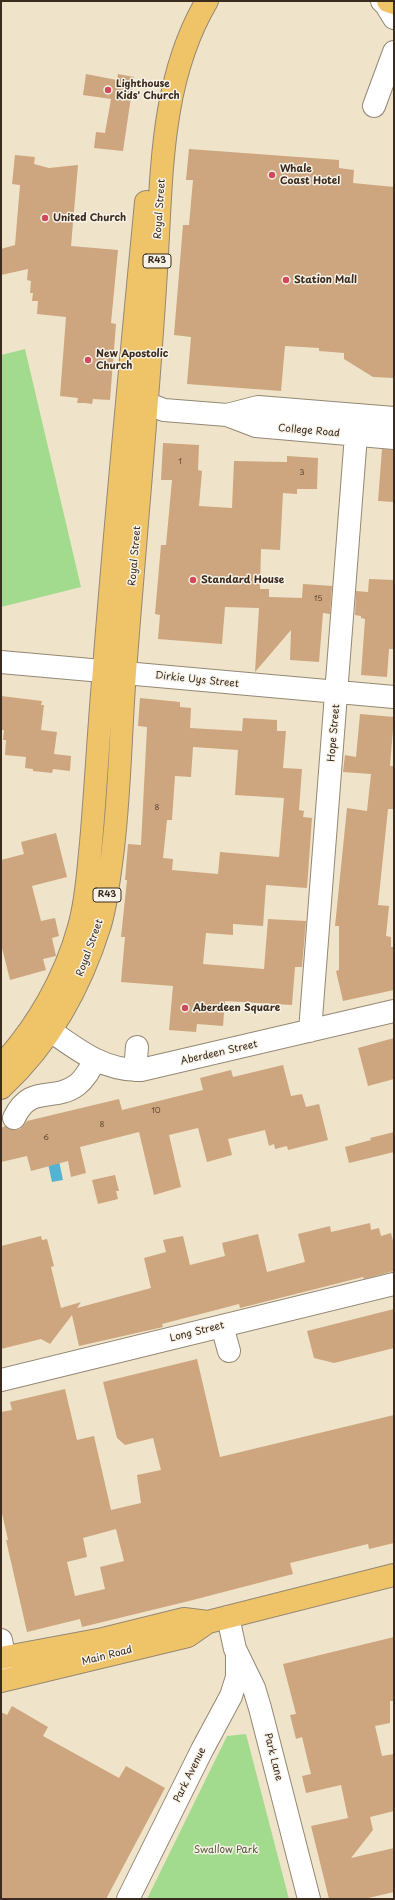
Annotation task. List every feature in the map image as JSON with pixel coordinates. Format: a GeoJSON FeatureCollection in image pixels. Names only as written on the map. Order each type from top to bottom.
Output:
{"type":"FeatureCollection","features":[{"type":"Feature","properties":{"kind":"main road","name":"Royal Street"},"geometry":{"type":"LineString","coordinates":[[1,1088],[36,1051],[51,1031],[73,991],[92,949],[107,896],[117,824],[137,404],[157,101],[171,49],[192,1]]}},
{"type":"Feature","properties":{"kind":"main road","name":"Royal Street"},"geometry":{"type":"LineString","coordinates":[[1,1066],[16,1048],[49,1000],[61,976],[79,926],[85,901],[104,671],[137,404],[165,135],[170,101],[184,49],[194,24],[207,1]]}},
{"type":"Feature","properties":{"kind":"main road"},"geometry":{"type":"LineString","coordinates":[[388,1],[394,3]]}},
{"type":"Feature","properties":{"kind":"main road","name":"Main Road"},"geometry":{"type":"LineString","coordinates":[[5,1680],[188,1636],[218,1619],[394,1575]]}},
{"type":"Feature","properties":{"kind":"main road","name":"Main Road"},"geometry":{"type":"LineString","coordinates":[[2,1652],[103,1639],[184,1618],[218,1619]]}},
{"type":"Feature","properties":{"kind":"street"},"geometry":{"type":"LineString","coordinates":[[382,1],[394,18]]}},
{"type":"Feature","properties":{"kind":"street"},"geometry":{"type":"LineString","coordinates":[[374,106],[394,52]]}},
{"type":"Feature","properties":{"kind":"street","name":"College Road"},"geometry":{"type":"LineString","coordinates":[[137,404],[164,410],[227,415],[256,426],[394,438]]}},
{"type":"Feature","properties":{"kind":"street","name":"College Road"},"geometry":{"type":"LineString","coordinates":[[227,415],[258,407],[394,418]]}},
{"type":"Feature","properties":{"kind":"street","name":"Hope Street"},"geometry":{"type":"LineString","coordinates":[[310,1031],[356,435]]}},
{"type":"Feature","properties":{"kind":"street","name":"Dirkie Uys Street"},"geometry":{"type":"LineString","coordinates":[[1,662],[394,697]]}},
{"type":"Feature","properties":{"kind":"street","name":"Aberdeen Street"},"geometry":{"type":"LineString","coordinates":[[51,1031],[95,1060],[118,1069],[135,1070],[155,1068],[394,1011]]}},
{"type":"Feature","properties":{"kind":"street"},"geometry":{"type":"LineString","coordinates":[[135,1070],[137,1047]]}},
{"type":"Feature","properties":{"kind":"street"},"geometry":{"type":"LineString","coordinates":[[14,1118],[21,1105],[34,1096],[62,1092],[77,1085],[84,1079],[95,1060]]}},
{"type":"Feature","properties":{"kind":"street","name":"Long Street"},"geometry":{"type":"LineString","coordinates":[[1,1380],[394,1284]]}},
{"type":"Feature","properties":{"kind":"street"},"geometry":{"type":"LineString","coordinates":[[222,1326],[229,1351]]}},
{"type":"Feature","properties":{"kind":"street","name":"Park Lane"},"geometry":{"type":"LineString","coordinates":[[218,1619],[235,1648],[254,1688],[309,1899]]}},
{"type":"Feature","properties":{"kind":"street","name":"Park Avenue"},"geometry":{"type":"LineString","coordinates":[[128,1899],[235,1686],[238,1667],[235,1648]]}},
{"type":"Feature","properties":{"kind":"street"},"geometry":{"type":"LineString","coordinates":[[2,1652],[5,1680]]}},
{"type":"Feature","properties":{"kind":"green space"},"geometry":{"type":"Polygon","coordinates":[[[25,349],[81,587],[1,607],[1,355],[25,349]]]}},
{"type":"Feature","properties":{"kind":"green space","name":"Swallow Park"},"geometry":{"type":"Polygon","coordinates":[[[246,1734],[289,1899],[147,1899],[227,1736],[246,1734]]]}},
{"type":"Feature","properties":{"kind":"water"},"geometry":{"type":"Polygon","coordinates":[[[58,1156],[63,1180],[52,1182],[47,1159],[58,1156]]]}},
{"type":"Feature","properties":{"kind":"building"},"geometry":{"type":"Polygon","coordinates":[[[86,74],[117,80],[118,74],[134,77],[123,151],[94,148],[96,132],[105,133],[111,99],[83,95],[86,74]]]}},
{"type":"Feature","properties":{"kind":"building","name":"Station Mall"},"geometry":{"type":"Polygon","coordinates":[[[189,149],[339,160],[339,168],[354,170],[353,183],[394,187],[394,378],[373,377],[344,359],[344,353],[319,351],[319,348],[285,346],[281,391],[187,384],[191,337],[174,335],[183,225],[189,225],[193,180],[186,180],[189,149]]]}},
{"type":"Feature","properties":{"kind":"building","name":"United Church"},"geometry":{"type":"Polygon","coordinates":[[[15,155],[35,157],[34,164],[49,168],[78,165],[71,246],[118,250],[111,323],[116,324],[110,400],[93,399],[92,404],[77,403],[78,398],[60,396],[66,317],[37,314],[38,301],[32,301],[33,293],[30,293],[31,281],[27,280],[28,269],[1,275],[1,249],[15,245],[20,185],[12,184],[15,155]]]}},
{"type":"Feature","properties":{"kind":"building"},"geometry":{"type":"Polygon","coordinates":[[[163,443],[199,445],[198,470],[202,471],[199,506],[232,508],[234,461],[287,462],[287,456],[318,458],[317,489],[297,489],[297,494],[283,493],[280,550],[261,549],[260,589],[269,589],[269,597],[302,598],[303,584],[332,586],[330,614],[323,613],[319,662],[290,660],[291,630],[255,672],[259,608],[225,607],[222,644],[158,639],[160,615],[155,614],[161,545],[166,545],[172,480],[161,480],[163,443]]]}},
{"type":"Feature","properties":{"kind":"building"},"geometry":{"type":"Polygon","coordinates":[[[382,449],[394,450],[394,502],[378,501],[382,449]]]}},
{"type":"Feature","properties":{"kind":"building"},"geometry":{"type":"Polygon","coordinates":[[[369,579],[394,580],[394,649],[389,649],[387,677],[361,675],[365,619],[361,618],[361,616],[355,615],[356,591],[368,592],[369,579]]]}},
{"type":"Feature","properties":{"kind":"building"},"geometry":{"type":"Polygon","coordinates":[[[1,696],[42,701],[41,705],[44,705],[41,730],[57,732],[54,754],[71,756],[70,771],[53,769],[52,773],[33,771],[33,769],[25,768],[26,757],[5,755],[6,740],[3,740],[4,730],[1,730],[1,696]]]}},
{"type":"Feature","properties":{"kind":"building"},"geometry":{"type":"Polygon","coordinates":[[[140,698],[180,702],[180,707],[191,708],[190,728],[242,731],[243,718],[277,720],[277,731],[286,731],[283,768],[302,769],[299,810],[304,811],[303,817],[312,818],[307,888],[266,885],[263,926],[233,924],[233,935],[206,933],[203,964],[264,969],[268,919],[306,921],[302,967],[295,967],[292,1005],[225,1001],[223,1026],[197,1024],[196,1032],[169,1030],[173,986],[121,982],[125,937],[121,937],[127,880],[125,880],[128,844],[141,845],[147,727],[138,726],[140,698]],[[193,747],[191,777],[175,776],[172,820],[167,820],[163,858],[173,859],[172,870],[218,874],[220,852],[279,857],[284,798],[235,795],[238,750],[193,747]]]}},
{"type":"Feature","properties":{"kind":"building"},"geometry":{"type":"Polygon","coordinates":[[[360,714],[394,717],[390,766],[394,766],[394,809],[388,809],[378,905],[389,906],[386,936],[391,937],[391,947],[394,947],[394,990],[343,1001],[336,971],[339,970],[339,926],[335,926],[347,808],[367,811],[371,774],[343,772],[345,755],[356,757],[360,714]]]}},
{"type":"Feature","properties":{"kind":"building"},"geometry":{"type":"Polygon","coordinates":[[[56,833],[67,877],[32,886],[41,921],[55,918],[59,936],[52,938],[56,956],[43,959],[46,970],[10,980],[1,944],[1,860],[24,854],[21,842],[56,833]]]}},
{"type":"Feature","properties":{"kind":"building"},"geometry":{"type":"Polygon","coordinates":[[[394,1038],[394,1079],[368,1086],[358,1048],[394,1038]]]}},
{"type":"Feature","properties":{"kind":"building"},"geometry":{"type":"Polygon","coordinates":[[[283,1065],[291,1096],[302,1094],[306,1107],[319,1104],[328,1140],[288,1150],[287,1146],[275,1149],[274,1144],[269,1146],[265,1130],[228,1139],[232,1155],[207,1162],[198,1128],[169,1135],[181,1187],[154,1195],[139,1132],[80,1147],[86,1173],[71,1177],[68,1161],[31,1171],[27,1156],[1,1162],[1,1128],[5,1126],[14,1130],[20,1129],[27,1121],[119,1099],[122,1110],[203,1090],[200,1078],[231,1070],[233,1077],[283,1065]]]}},
{"type":"Feature","properties":{"kind":"building"},"geometry":{"type":"Polygon","coordinates":[[[394,1132],[394,1152],[349,1163],[345,1147],[371,1140],[370,1138],[394,1132]]]}},
{"type":"Feature","properties":{"kind":"building"},"geometry":{"type":"Polygon","coordinates":[[[115,1175],[119,1191],[116,1191],[118,1199],[98,1204],[92,1180],[115,1175]]]}},
{"type":"Feature","properties":{"kind":"building"},"geometry":{"type":"Polygon","coordinates":[[[370,1223],[371,1230],[379,1228],[381,1236],[391,1233],[394,1245],[394,1271],[364,1279],[363,1277],[240,1308],[239,1304],[162,1324],[163,1327],[79,1346],[72,1315],[50,1344],[41,1339],[1,1349],[1,1246],[41,1236],[42,1240],[47,1239],[54,1266],[51,1267],[61,1308],[81,1302],[77,1308],[151,1288],[144,1258],[166,1252],[163,1240],[183,1236],[190,1265],[225,1256],[222,1243],[258,1234],[267,1272],[305,1262],[298,1234],[330,1226],[331,1232],[370,1223]]]}},
{"type":"Feature","properties":{"kind":"building"},"geometry":{"type":"Polygon","coordinates":[[[394,1309],[394,1348],[334,1363],[314,1358],[307,1331],[394,1309]]]}},
{"type":"Feature","properties":{"kind":"building"},"geometry":{"type":"Polygon","coordinates":[[[197,1359],[220,1457],[394,1415],[394,1543],[369,1549],[368,1544],[290,1563],[293,1574],[82,1627],[80,1619],[27,1632],[6,1540],[8,1540],[1,1509],[1,1412],[12,1410],[10,1402],[65,1389],[77,1440],[94,1436],[111,1510],[141,1503],[137,1475],[161,1470],[153,1438],[125,1445],[117,1438],[103,1382],[197,1359]],[[116,1529],[83,1538],[87,1557],[67,1562],[75,1596],[105,1589],[100,1567],[124,1561],[116,1529]]]}},
{"type":"Feature","properties":{"kind":"building"},"geometry":{"type":"Polygon","coordinates":[[[394,1637],[394,1701],[390,1701],[390,1723],[375,1726],[382,1756],[394,1754],[394,1811],[370,1817],[373,1830],[351,1858],[394,1848],[394,1892],[364,1899],[329,1899],[311,1826],[348,1818],[341,1785],[306,1793],[302,1776],[311,1774],[302,1737],[296,1739],[290,1715],[296,1714],[283,1664],[394,1637]]]}},
{"type":"Feature","properties":{"kind":"building"},"geometry":{"type":"Polygon","coordinates":[[[12,1706],[48,1727],[43,1736],[119,1778],[126,1766],[165,1788],[106,1899],[1,1899],[1,1712],[7,1715],[12,1706]]]}},
{"type":"Feature","properties":{"kind":"place","name":"Lighthouse Kids' Church"},"geometry":{"type":"Point","coordinates":[108,90]}},
{"type":"Feature","properties":{"kind":"place","name":"Whale Coast Hotel"},"geometry":{"type":"Point","coordinates":[272,175]}},
{"type":"Feature","properties":{"kind":"place","name":"United Church"},"geometry":{"type":"Point","coordinates":[45,218]}},
{"type":"Feature","properties":{"kind":"place","name":"Station Mall"},"geometry":{"type":"Point","coordinates":[286,280]}},
{"type":"Feature","properties":{"kind":"place","name":"New Apostolic Church"},"geometry":{"type":"Point","coordinates":[88,360]}},
{"type":"Feature","properties":{"kind":"place","name":"Standard House"},"geometry":{"type":"Point","coordinates":[193,580]}},
{"type":"Feature","properties":{"kind":"place","name":"Aberdeen Square"},"geometry":{"type":"Point","coordinates":[185,1008]}}]}
